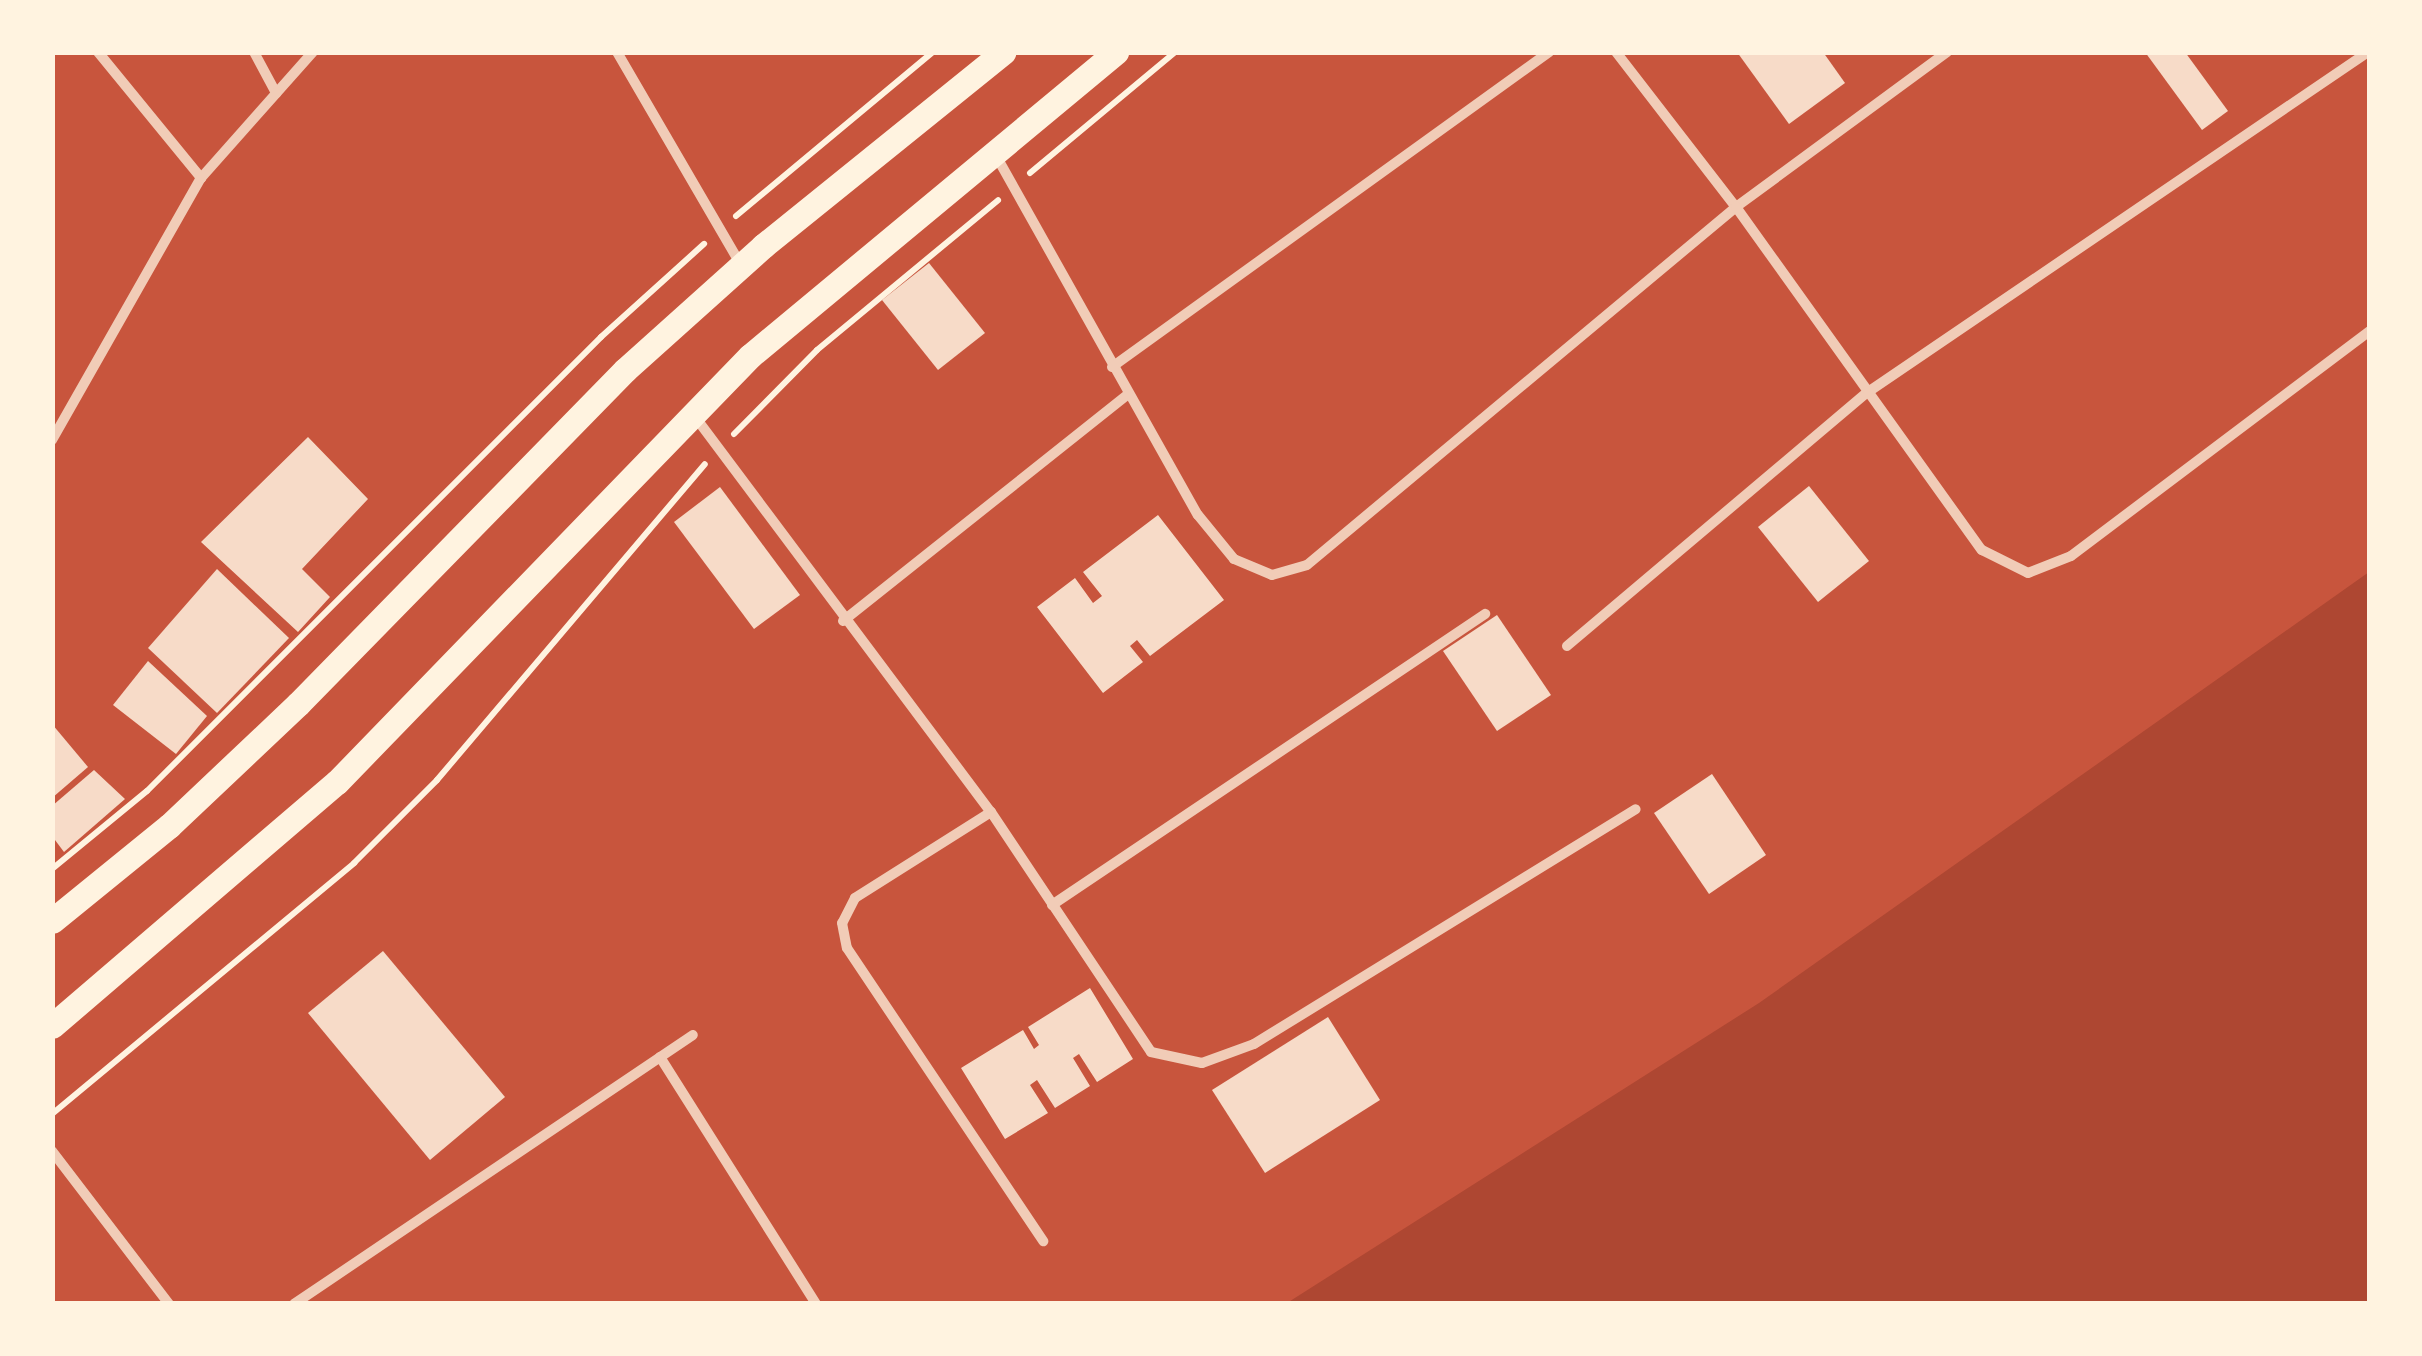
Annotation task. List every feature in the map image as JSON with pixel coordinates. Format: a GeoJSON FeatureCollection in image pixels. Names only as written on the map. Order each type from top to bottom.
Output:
{"type":"FeatureCollection","features":[{"type":"Feature","properties":{"kind":"main road"},"geometry":{"type":"LineString","coordinates":[[52,921],[170,826],[298,704],[625,370],[741,266],[1003,52]]}},
{"type":"Feature","properties":{"kind":"main road"},"geometry":{"type":"LineString","coordinates":[[52,1026],[337,782],[750,356],[1116,52]]}},
{"type":"Feature","properties":{"kind":"street"},"geometry":{"type":"LineString","coordinates":[[98,52],[201,178]]}},
{"type":"Feature","properties":{"kind":"street"},"geometry":{"type":"LineString","coordinates":[[254,52],[276,93]]}},
{"type":"Feature","properties":{"kind":"street"},"geometry":{"type":"LineString","coordinates":[[52,440],[201,178],[313,52]]}},
{"type":"Feature","properties":{"kind":"street"},"geometry":{"type":"LineString","coordinates":[[617,52],[741,266]]}},
{"type":"Feature","properties":{"kind":"street"},"geometry":{"type":"LineString","coordinates":[[1112,367],[1549,52]]}},
{"type":"Feature","properties":{"kind":"street"},"geometry":{"type":"LineString","coordinates":[[1616,52],[1736,207],[1982,550],[2028,573],[2070,556],[2370,330]]}},
{"type":"Feature","properties":{"kind":"street"},"geometry":{"type":"LineString","coordinates":[[994,152],[1198,515],[1234,559],[1272,576],[1307,565],[1736,207],[1947,52]]}},
{"type":"Feature","properties":{"kind":"street"},"geometry":{"type":"LineString","coordinates":[[1567,646],[1868,392],[2368,52]]}},
{"type":"Feature","properties":{"kind":"street"},"geometry":{"type":"LineString","coordinates":[[843,620],[1128,394]]}},
{"type":"Feature","properties":{"kind":"street"},"geometry":{"type":"LineString","coordinates":[[693,413],[843,620],[990,812],[1150,1052],[1202,1064],[1254,1044],[1390,965],[1636,809]]}},
{"type":"Feature","properties":{"kind":"street"},"geometry":{"type":"LineString","coordinates":[[1052,905],[1485,614]]}},
{"type":"Feature","properties":{"kind":"street"},"geometry":{"type":"LineString","coordinates":[[990,812],[854,898],[842,923],[847,948],[1043,1242]]}},
{"type":"Feature","properties":{"kind":"street"},"geometry":{"type":"LineString","coordinates":[[294,1304],[693,1035]]}},
{"type":"Feature","properties":{"kind":"street"},"geometry":{"type":"LineString","coordinates":[[660,1057],[816,1304]]}},
{"type":"Feature","properties":{"kind":"street"},"geometry":{"type":"LineString","coordinates":[[52,1151],[169,1304]]}},
{"type":"Feature","properties":{"kind":"path"},"geometry":{"type":"LineString","coordinates":[[52,870],[147,791],[601,337],[721,228],[933,52]]}},
{"type":"Feature","properties":{"kind":"path"},"geometry":{"type":"LineString","coordinates":[[52,1114],[354,863],[423,794],[720,448],[817,350],[1176,52]]}},
{"type":"Feature","properties":{"kind":"shaded area"},"geometry":{"type":"Polygon","coordinates":[[[2369,572],[2369,1303],[1287,1303],[1759,1003],[2369,572]]]}},
{"type":"Feature","properties":{"kind":"building"},"geometry":{"type":"Polygon","coordinates":[[[1737,52],[1823,52],[1845,83],[1789,124],[1737,52]]]}},
{"type":"Feature","properties":{"kind":"building"},"geometry":{"type":"Polygon","coordinates":[[[2145,52],[2185,52],[2228,111],[2202,130],[2145,52]]]}},
{"type":"Feature","properties":{"kind":"building"},"geometry":{"type":"Polygon","coordinates":[[[929,263],[985,333],[938,370],[882,300],[929,263]]]}},
{"type":"Feature","properties":{"kind":"building"},"geometry":{"type":"Polygon","coordinates":[[[308,437],[368,499],[302,569],[330,597],[298,632],[201,542],[308,437]]]}},
{"type":"Feature","properties":{"kind":"building"},"geometry":{"type":"Polygon","coordinates":[[[1809,486],[1869,561],[1818,602],[1758,527],[1809,486]]]}},
{"type":"Feature","properties":{"kind":"building"},"geometry":{"type":"Polygon","coordinates":[[[720,487],[800,595],[754,629],[674,522],[720,487]]]}},
{"type":"Feature","properties":{"kind":"building"},"geometry":{"type":"Polygon","coordinates":[[[1158,515],[1224,600],[1150,656],[1137,640],[1130,646],[1143,662],[1103,693],[1037,607],[1075,578],[1093,603],[1102,596],[1083,572],[1158,515]]]}},
{"type":"Feature","properties":{"kind":"building"},"geometry":{"type":"Polygon","coordinates":[[[217,569],[289,638],[217,713],[148,648],[217,569]]]}},
{"type":"Feature","properties":{"kind":"building"},"geometry":{"type":"Polygon","coordinates":[[[1497,615],[1551,695],[1497,731],[1443,651],[1497,615]]]}},
{"type":"Feature","properties":{"kind":"building"},"geometry":{"type":"Polygon","coordinates":[[[148,661],[207,716],[176,754],[113,705],[148,661]]]}},
{"type":"Feature","properties":{"kind":"building"},"geometry":{"type":"Polygon","coordinates":[[[52,724],[88,767],[52,798],[52,724]]]}},
{"type":"Feature","properties":{"kind":"building"},"geometry":{"type":"Polygon","coordinates":[[[94,770],[125,799],[64,852],[52,836],[52,806],[94,770]]]}},
{"type":"Feature","properties":{"kind":"building"},"geometry":{"type":"Polygon","coordinates":[[[1712,774],[1766,855],[1709,894],[1654,813],[1712,774]]]}},
{"type":"Feature","properties":{"kind":"building"},"geometry":{"type":"Polygon","coordinates":[[[383,951],[505,1097],[430,1160],[308,1013],[383,951]]]}},
{"type":"Feature","properties":{"kind":"building"},"geometry":{"type":"Polygon","coordinates":[[[1090,988],[1133,1059],[1097,1082],[1079,1054],[1073,1058],[1090,1086],[1055,1108],[1037,1080],[1030,1085],[1048,1113],[1005,1139],[961,1068],[1023,1030],[1034,1049],[1039,1045],[1028,1027],[1090,988]]]}},
{"type":"Feature","properties":{"kind":"building"},"geometry":{"type":"Polygon","coordinates":[[[1328,1017],[1380,1100],[1265,1173],[1212,1090],[1328,1017]]]}}]}
